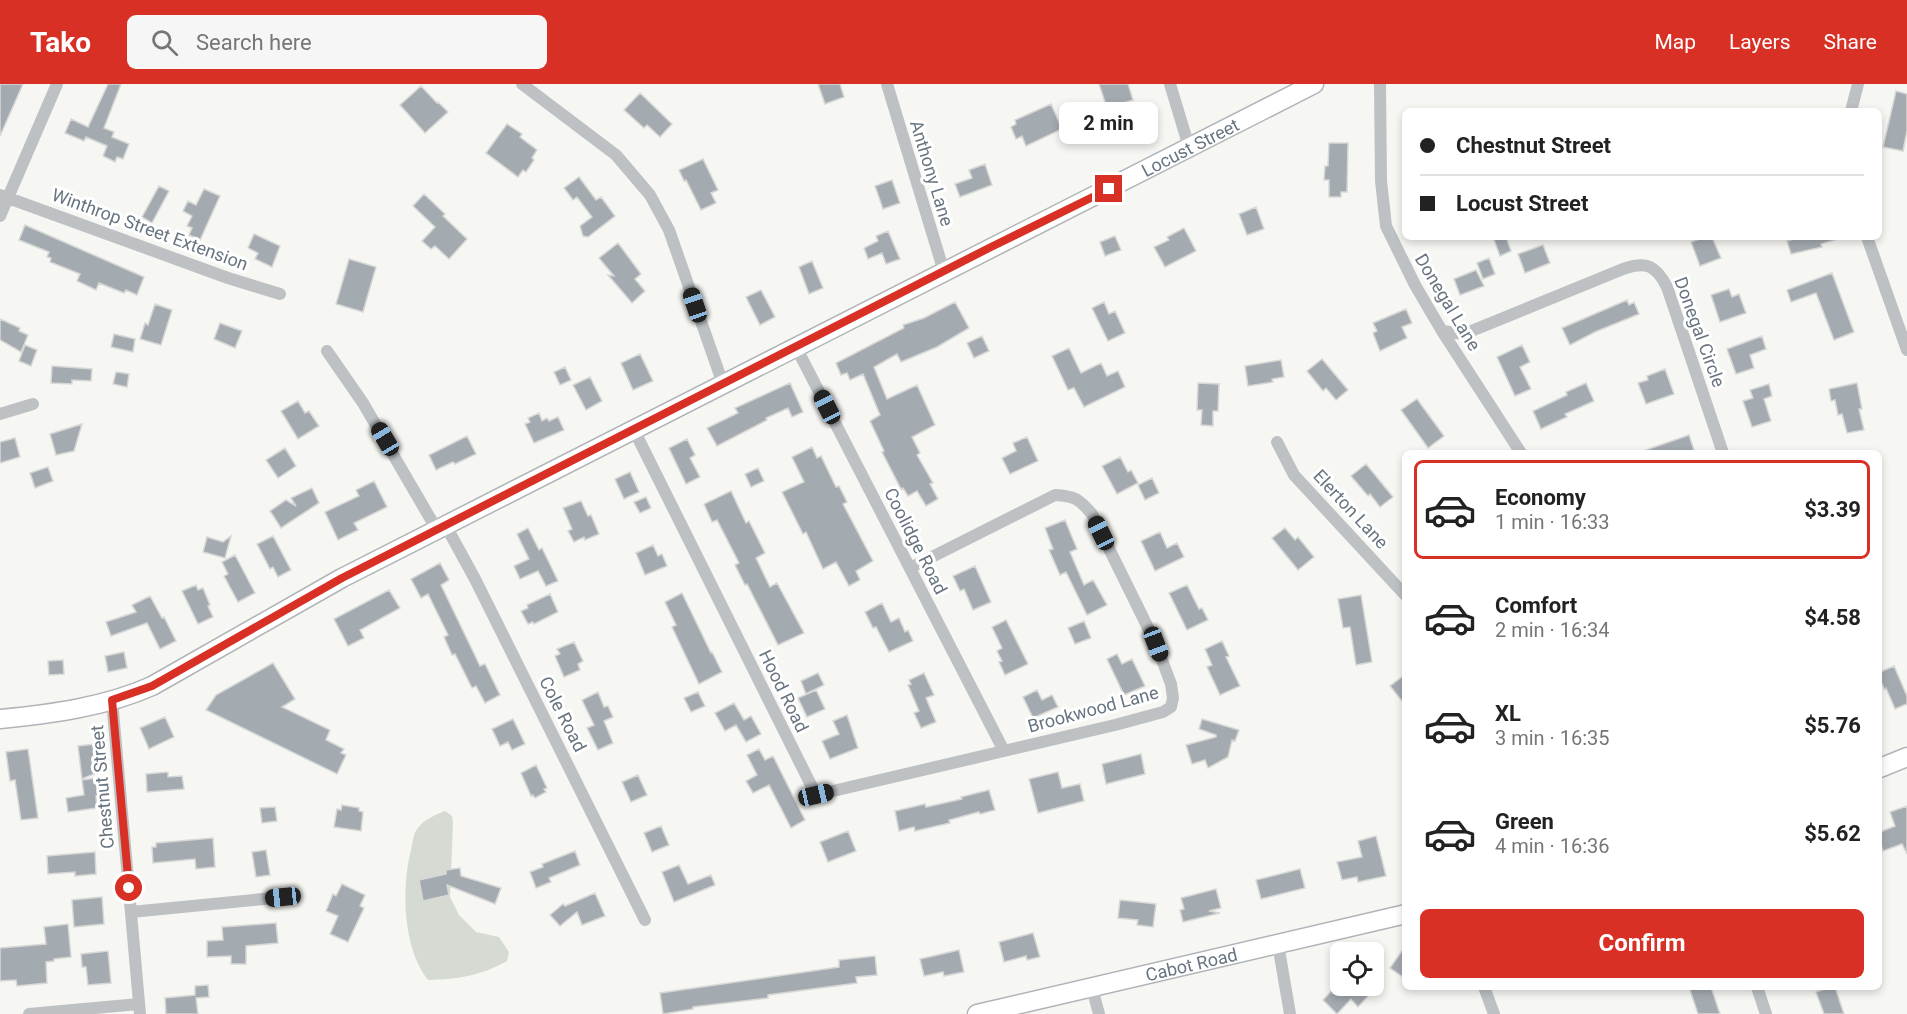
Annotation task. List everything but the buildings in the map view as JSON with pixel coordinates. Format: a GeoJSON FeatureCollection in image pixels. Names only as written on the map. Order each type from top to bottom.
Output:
{"type":"FeatureCollection","features":[{"type":"Feature","properties":{"kind":"main road","name":"Locust Street"},"geometry":{"type":"LineString","coordinates":[[0,719],[112,700],[152,686],[342,578],[1314,84]]}},
{"type":"Feature","properties":{"kind":"main road"},"geometry":{"type":"LineString","coordinates":[[1882,767],[1907,757]]}},
{"type":"Feature","properties":{"kind":"main road","name":"Cabot Road"},"geometry":{"type":"LineString","coordinates":[[977,1014],[1402,915]]}},
{"type":"Feature","properties":{"kind":"street"},"geometry":{"type":"LineString","coordinates":[[0,216],[4,196],[57,84]]}},
{"type":"Feature","properties":{"kind":"street"},"geometry":{"type":"LineString","coordinates":[[522,84],[616,155],[650,195],[669,230],[723,384]]}},
{"type":"Feature","properties":{"kind":"street","name":"Anthony Lane"},"geometry":{"type":"LineString","coordinates":[[886,84],[944,272]]}},
{"type":"Feature","properties":{"kind":"street"},"geometry":{"type":"LineString","coordinates":[[1170,84],[1189,147]]}},
{"type":"Feature","properties":{"kind":"street","name":"Donegal Lane"},"geometry":{"type":"LineString","coordinates":[[1380,84],[1381,181],[1386,226],[1415,285],[1442,331],[1519,450]]}},
{"type":"Feature","properties":{"kind":"street"},"geometry":{"type":"LineString","coordinates":[[1852,108],[1858,84]]}},
{"type":"Feature","properties":{"kind":"street","name":"Winthrop Street Extension"},"geometry":{"type":"LineString","coordinates":[[4,196],[228,278],[280,294]]}},
{"type":"Feature","properties":{"kind":"street"},"geometry":{"type":"LineString","coordinates":[[1868,240],[1907,350]]}},
{"type":"Feature","properties":{"kind":"street","name":"Donegal Circle"},"geometry":{"type":"LineString","coordinates":[[1442,331],[1464,334],[1623,269],[1646,264],[1661,276],[1667,287],[1722,450]]}},
{"type":"Feature","properties":{"kind":"street","name":"Coolidge Road"},"geometry":{"type":"LineString","coordinates":[[796,347],[1004,751]]}},
{"type":"Feature","properties":{"kind":"street","name":"Cole Road"},"geometry":{"type":"LineString","coordinates":[[327,351],[363,403],[480,589],[645,920]]}},
{"type":"Feature","properties":{"kind":"street"},"geometry":{"type":"LineString","coordinates":[[0,414],[33,404]]}},
{"type":"Feature","properties":{"kind":"street","name":"Hood Road"},"geometry":{"type":"LineString","coordinates":[[634,430],[816,795],[1004,751]]}},
{"type":"Feature","properties":{"kind":"street","name":"Elerton Lane"},"geometry":{"type":"LineString","coordinates":[[1277,442],[1294,475],[1402,592]]}},
{"type":"Feature","properties":{"kind":"street","name":"Brookwood Lane"},"geometry":{"type":"LineString","coordinates":[[910,568],[1055,495],[1070,496],[1081,501],[1092,514],[1156,644],[1171,684],[1173,698],[1171,707],[1163,712],[1004,751]]}},
{"type":"Feature","properties":{"kind":"street","name":"Chestnut Street"},"geometry":{"type":"LineString","coordinates":[[112,700],[140,1009]]}},
{"type":"Feature","properties":{"kind":"street"},"geometry":{"type":"LineString","coordinates":[[131,912],[283,897]]}},
{"type":"Feature","properties":{"kind":"street"},"geometry":{"type":"LineString","coordinates":[[1278,944],[1290,1014]]}},
{"type":"Feature","properties":{"kind":"street"},"geometry":{"type":"LineString","coordinates":[[1092,988],[1099,1014]]}},
{"type":"Feature","properties":{"kind":"street"},"geometry":{"type":"LineString","coordinates":[[1485,990],[1494,1014]]}},
{"type":"Feature","properties":{"kind":"street"},"geometry":{"type":"LineString","coordinates":[[1758,990],[1766,1014]]}},
{"type":"Feature","properties":{"kind":"street"},"geometry":{"type":"LineString","coordinates":[[30,1014],[140,1009]]}},
{"type":"Feature","properties":{"kind":"shaded area"},"geometry":{"type":"Polygon","coordinates":[[[445,811],[452,816],[453,823],[450,897],[459,915],[476,932],[499,937],[509,952],[507,961],[487,970],[459,978],[428,980],[413,952],[409,935],[406,918],[406,882],[416,830],[427,820],[445,811]]]}},
{"type":"Feature","properties":{"kind":"route"},"geometry":{"type":"LineString","coordinates":[[129,888],[112,700],[152,686],[342,578],[1109,189]]}}]}
